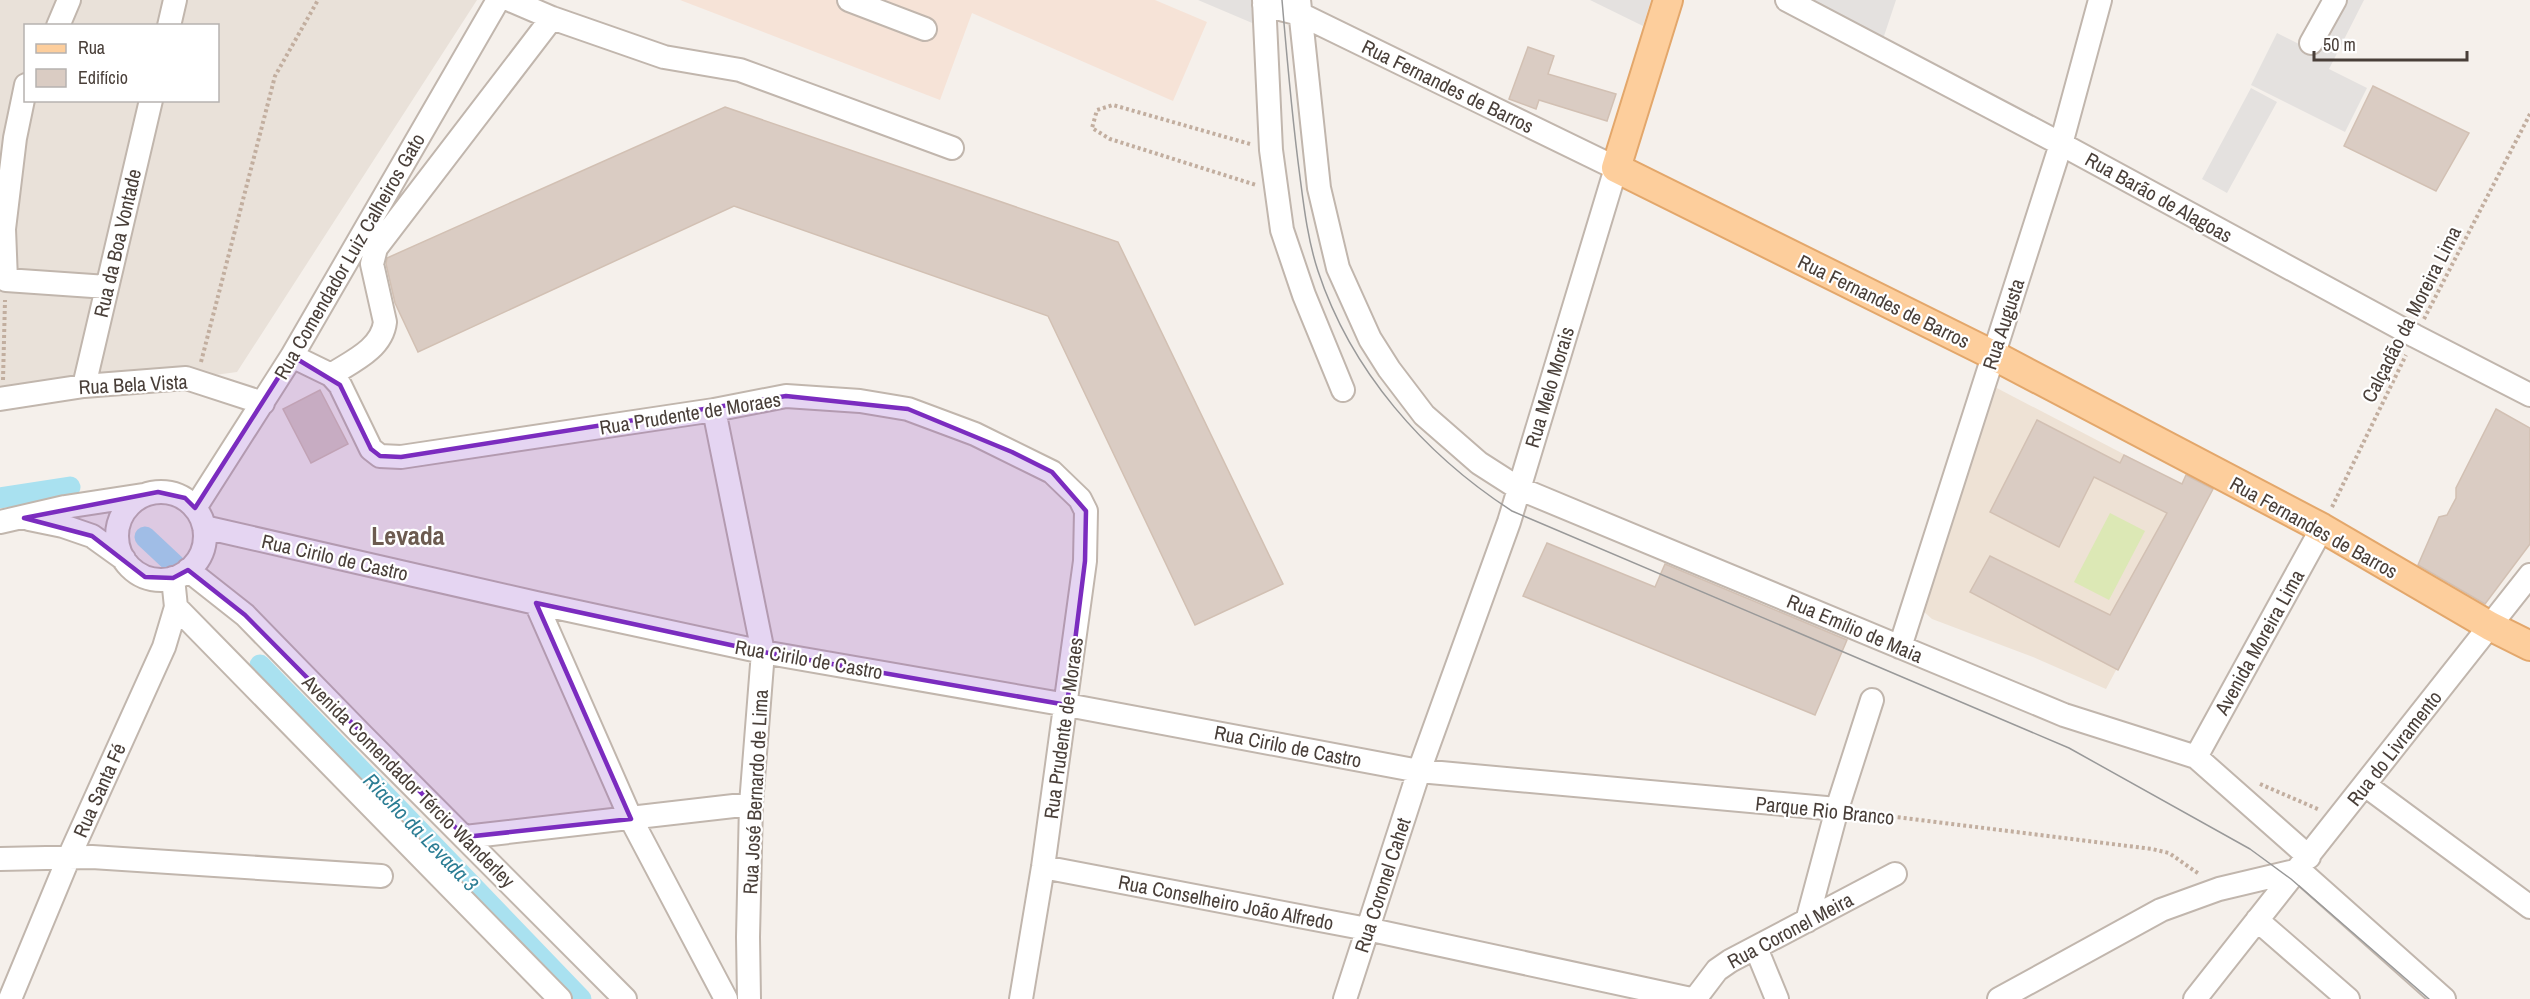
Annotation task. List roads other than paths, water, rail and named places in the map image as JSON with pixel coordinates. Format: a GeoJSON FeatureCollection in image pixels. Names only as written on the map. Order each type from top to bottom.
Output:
{"type":"FeatureCollection","features":[{"type":"Feature","properties":{"kind":"main road","name":"Rua Melo Morais"},"geometry":{"type":"LineString","coordinates":[[1616,168],[1668,0]]}},
{"type":"Feature","properties":{"kind":"main road","name":"Rua Fernandes de Barros"},"geometry":{"type":"LineString","coordinates":[[1616,168],[1993,355],[2322,528],[2490,626],[2530,646]]}},
{"type":"Feature","properties":{"kind":"street"},"geometry":{"type":"LineString","coordinates":[[59,24],[69,0]]}},
{"type":"Feature","properties":{"kind":"street"},"geometry":{"type":"LineString","coordinates":[[169,24],[175,0]]}},
{"type":"Feature","properties":{"kind":"street","name":"Rua Comendador Luiz Calheiros Gato"},"geometry":{"type":"LineString","coordinates":[[200,517],[498,0]]}},
{"type":"Feature","properties":{"kind":"street"},"geometry":{"type":"LineString","coordinates":[[510,0],[552,18],[663,57],[740,70],[952,148]]}},
{"type":"Feature","properties":{"kind":"street"},"geometry":{"type":"LineString","coordinates":[[849,0],[925,29]]}},
{"type":"Feature","properties":{"kind":"street","name":"Rua Barão de Alagoas"},"geometry":{"type":"LineString","coordinates":[[1787,0],[2061,144],[2415,336],[2530,395]]}},
{"type":"Feature","properties":{"kind":"street","name":"Rua Augusta"},"geometry":{"type":"LineString","coordinates":[[1900,647],[2061,144],[2100,0]]}},
{"type":"Feature","properties":{"kind":"street"},"geometry":{"type":"LineString","coordinates":[[2311,43],[2335,0]]}},
{"type":"Feature","properties":{"kind":"street"},"geometry":{"type":"LineString","coordinates":[[1264,2],[1271,150],[1282,230],[1304,295],[1343,390]]}},
{"type":"Feature","properties":{"kind":"street","name":"Rua Fernandes de Barros"},"geometry":{"type":"LineString","coordinates":[[1264,2],[1300,7],[1616,168]]}},
{"type":"Feature","properties":{"kind":"street","name":"Rua Emílio de Maia"},"geometry":{"type":"LineString","coordinates":[[1300,7],[1319,188],[1338,268],[1365,329],[1389,369],[1425,415],[1479,464],[1518,488],[2064,715],[2196,757],[2300,869],[2444,999]]}},
{"type":"Feature","properties":{"kind":"street"},"geometry":{"type":"LineString","coordinates":[[292,356],[331,375],[372,348],[384,331],[385,322],[372,264],[376,248],[552,18]]}},
{"type":"Feature","properties":{"kind":"street"},"geometry":{"type":"LineString","coordinates":[[24,95],[15,138],[4,229],[6,280],[107,287]]}},
{"type":"Feature","properties":{"kind":"street","name":"Rua da Boa Vontade"},"geometry":{"type":"LineString","coordinates":[[84,386],[151,102]]}},
{"type":"Feature","properties":{"kind":"street","name":"Rua Melo Morais"},"geometry":{"type":"LineString","coordinates":[[1419,771],[1509,522],[1616,168]]}},
{"type":"Feature","properties":{"kind":"street","name":"Rua Prudente de Moraes"},"geometry":{"type":"LineString","coordinates":[[331,375],[340,385],[371,449],[380,456],[394,458],[714,410],[786,396],[860,401],[908,409],[975,434],[1052,472],[1080,499],[1086,511],[1085,561],[1067,705],[1021,999]]}},
{"type":"Feature","properties":{"kind":"street","name":"Rua Bela Vista"},"geometry":{"type":"LineString","coordinates":[[1,398],[84,386],[186,378],[264,403]]}},
{"type":"Feature","properties":{"kind":"street","name":"Rua José Bernardo de Lima"},"geometry":{"type":"LineString","coordinates":[[714,410],[763,652],[751,804],[749,999]]}},
{"type":"Feature","properties":{"kind":"street"},"geometry":{"type":"LineString","coordinates":[[0,522],[65,507],[158,492],[172,493],[185,498],[200,517],[205,539],[196,562],[180,574],[159,579],[145,576],[133,569],[124,559],[92,536],[63,526],[24,518]]}},
{"type":"Feature","properties":{"kind":"street"},"geometry":{"type":"LineString","coordinates":[[124,559],[118,545],[118,530],[122,515],[131,503],[144,495]]}},
{"type":"Feature","properties":{"kind":"street","name":"Rua Cirilo de Castro"},"geometry":{"type":"LineString","coordinates":[[200,517],[536,603],[763,652],[1067,705],[1419,771]]}},
{"type":"Feature","properties":{"kind":"street","name":"Avenida Moreira Lima"},"geometry":{"type":"LineString","coordinates":[[2196,757],[2322,528]]}},
{"type":"Feature","properties":{"kind":"street","name":"Rua Santa Fé"},"geometry":{"type":"LineString","coordinates":[[10,999],[69,857],[164,647],[176,607],[180,574]]}},
{"type":"Feature","properties":{"kind":"street","name":"Avenida Comendador Tércio Wanderley"},"geometry":{"type":"LineString","coordinates":[[180,574],[245,615],[625,999]]}},
{"type":"Feature","properties":{"kind":"street","name":"Rua do Livramento"},"geometry":{"type":"LineString","coordinates":[[2195,999],[2530,575]]}},
{"type":"Feature","properties":{"kind":"street"},"geometry":{"type":"LineString","coordinates":[[536,603],[631,819],[726,999]]}},
{"type":"Feature","properties":{"kind":"street"},"geometry":{"type":"LineString","coordinates":[[176,607],[560,999]]}},
{"type":"Feature","properties":{"kind":"street"},"geometry":{"type":"LineString","coordinates":[[1807,921],[1836,809],[1872,700]]}},
{"type":"Feature","properties":{"kind":"street","name":"Parque Rio Branco"},"geometry":{"type":"LineString","coordinates":[[1419,771],[1836,809]]}},
{"type":"Feature","properties":{"kind":"street","name":"Rua Coronel Cahet"},"geometry":{"type":"LineString","coordinates":[[1345,999],[1419,771]]}},
{"type":"Feature","properties":{"kind":"street"},"geometry":{"type":"LineString","coordinates":[[2366,785],[2530,908]]}},
{"type":"Feature","properties":{"kind":"street"},"geometry":{"type":"LineString","coordinates":[[465,837],[751,804]]}},
{"type":"Feature","properties":{"kind":"street"},"geometry":{"type":"LineString","coordinates":[[0,859],[69,857],[381,876]]}},
{"type":"Feature","properties":{"kind":"street","name":"Rua Conselheiro João Alfredo"},"geometry":{"type":"LineString","coordinates":[[1043,867],[1368,929],[1693,999]]}},
{"type":"Feature","properties":{"kind":"street"},"geometry":{"type":"LineString","coordinates":[[1999,999],[2140,920],[2219,888],[2300,869]]}},
{"type":"Feature","properties":{"kind":"street","name":"Rua Coronel Meira"},"geometry":{"type":"LineString","coordinates":[[1693,999],[1717,970],[1895,873]]}},
{"type":"Feature","properties":{"kind":"street"},"geometry":{"type":"LineString","coordinates":[[2257,920],[2348,999]]}},
{"type":"Feature","properties":{"kind":"street"},"geometry":{"type":"LineString","coordinates":[[1756,948],[1777,999]]}},
{"type":"Feature","properties":{"kind":"waterway","name":"Riacho da Levada 3"},"geometry":{"type":"LineString","coordinates":[[0,498],[70,487]]}},
{"type":"Feature","properties":{"kind":"waterway","name":"Riacho da Levada 3"},"geometry":{"type":"LineString","coordinates":[[145,537],[177,567]]}},
{"type":"Feature","properties":{"kind":"waterway","name":"Riacho da Levada 3"},"geometry":{"type":"LineString","coordinates":[[260,665],[581,999]]}},
{"type":"Feature","properties":{"kind":"tram line"},"geometry":{"type":"LineString","coordinates":[[1282,0],[1302,189],[1309,236],[1318,271],[1332,308],[1371,376],[1394,407],[1449,464],[1512,511],[2069,748],[2250,849],[2291,879],[2429,999]]}},
{"type":"Feature","properties":{"kind":"district","name":"Levada"},"geometry":{"type":"Point","coordinates":[408,535]}}]}
